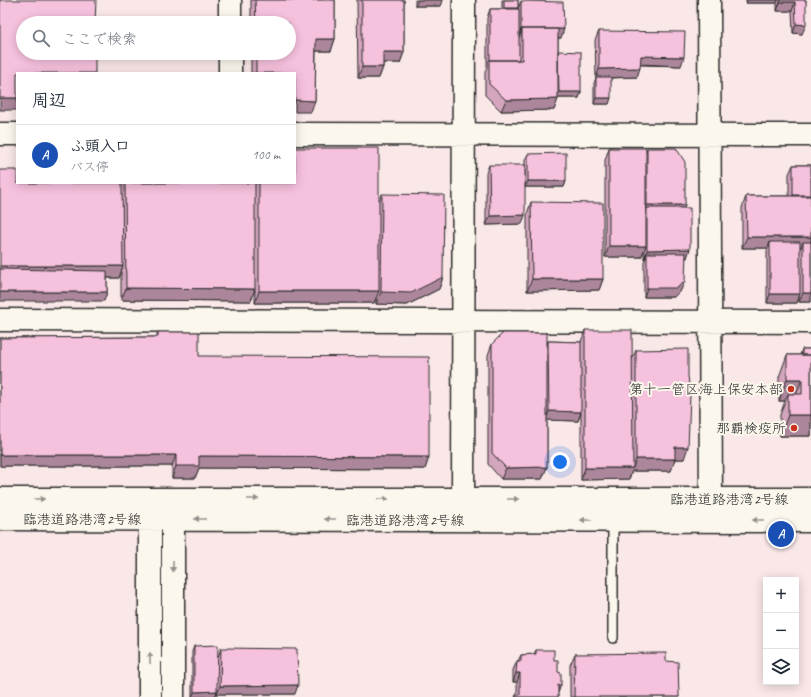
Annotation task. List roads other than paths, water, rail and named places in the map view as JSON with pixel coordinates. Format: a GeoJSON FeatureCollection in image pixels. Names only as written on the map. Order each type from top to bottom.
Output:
{"type":"FeatureCollection","features":[{"type":"Feature","properties":{"kind":"street"},"geometry":{"type":"LineString","coordinates":[[230,0],[230,16]]}},
{"type":"Feature","properties":{"kind":"street"},"geometry":{"type":"LineString","coordinates":[[463,509],[464,0]]}},
{"type":"Feature","properties":{"kind":"street"},"geometry":{"type":"LineString","coordinates":[[709,0],[711,510]]}},
{"type":"Feature","properties":{"kind":"street"},"geometry":{"type":"LineString","coordinates":[[230,60],[230,72]]}},
{"type":"Feature","properties":{"kind":"street"},"geometry":{"type":"LineString","coordinates":[[0,134],[16,134]]}},
{"type":"Feature","properties":{"kind":"street"},"geometry":{"type":"LineString","coordinates":[[296,134],[811,135]]}},
{"type":"Feature","properties":{"kind":"street"},"geometry":{"type":"LineString","coordinates":[[0,320],[811,322]]}},
{"type":"Feature","properties":{"kind":"street","name":"臨港道路港湾2号線"},"geometry":{"type":"LineString","coordinates":[[0,499],[150,509],[711,510],[811,499]]}},
{"type":"Feature","properties":{"kind":"street"},"geometry":{"type":"LineString","coordinates":[[150,509],[150,697]]}},
{"type":"Feature","properties":{"kind":"street","name":"臨港道路港湾2号線"},"geometry":{"type":"LineString","coordinates":[[0,519],[150,509]]}},
{"type":"Feature","properties":{"kind":"street"},"geometry":{"type":"LineString","coordinates":[[173,509],[173,697]]}},
{"type":"Feature","properties":{"kind":"street","name":"臨港道路港湾2号線"},"geometry":{"type":"LineString","coordinates":[[711,510],[811,521]]}},
{"type":"Feature","properties":{"kind":"lane"},"geometry":{"type":"LineString","coordinates":[[613,638],[615,510]]}},
{"type":"Feature","properties":{"kind":"place","name":"第十一管区海上保安本部"},"geometry":{"type":"Point","coordinates":[791,389]}},
{"type":"Feature","properties":{"kind":"place","name":"那覇検疫所"},"geometry":{"type":"Point","coordinates":[794,428]}},
{"type":"Feature","properties":{"kind":"place","name":"ふ頭入口"},"geometry":{"type":"Point","coordinates":[781,534]}}]}
